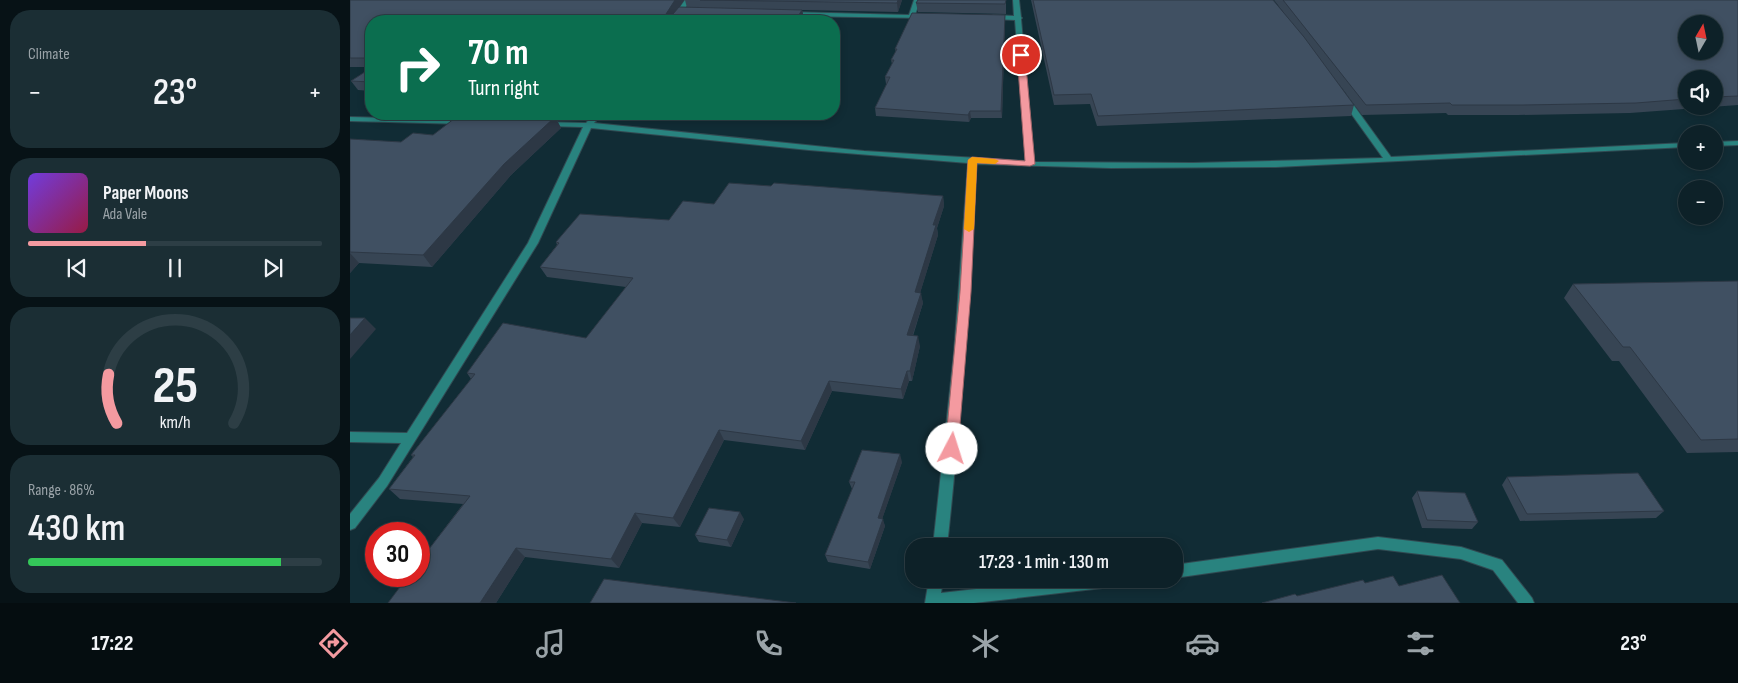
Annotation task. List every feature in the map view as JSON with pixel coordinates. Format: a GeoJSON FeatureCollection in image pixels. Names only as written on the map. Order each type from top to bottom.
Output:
{"type":"FeatureCollection","features":[{"type":"Feature","properties":{"kind":"street"},"geometry":{"type":"LineString","coordinates":[[677,15],[688,0]]}},
{"type":"Feature","properties":{"kind":"street"},"geometry":{"type":"LineString","coordinates":[[911,17],[917,0]]}},
{"type":"Feature","properties":{"kind":"street"},"geometry":{"type":"LineString","coordinates":[[1016,0],[1030,164]]}},
{"type":"Feature","properties":{"kind":"street"},"geometry":{"type":"LineString","coordinates":[[680,12],[690,12]]}},
{"type":"Feature","properties":{"kind":"street"},"geometry":{"type":"LineString","coordinates":[[787,14],[828,15]]}},
{"type":"Feature","properties":{"kind":"street"},"geometry":{"type":"LineString","coordinates":[[840,15],[930,17]]}},
{"type":"Feature","properties":{"kind":"street"},"geometry":{"type":"LineString","coordinates":[[990,18],[1019,18]]}},
{"type":"Feature","properties":{"kind":"street"},"geometry":{"type":"LineString","coordinates":[[1339,90],[1389,160]]}},
{"type":"Feature","properties":{"kind":"street"},"geometry":{"type":"LineString","coordinates":[[350,119],[365,119]]}},
{"type":"Feature","properties":{"kind":"street"},"geometry":{"type":"LineString","coordinates":[[390,120],[469,122]]}},
{"type":"Feature","properties":{"kind":"street"},"geometry":{"type":"LineString","coordinates":[[350,524],[383,482],[533,243],[588,125],[593,120]]}},
{"type":"Feature","properties":{"kind":"street"},"geometry":{"type":"LineString","coordinates":[[539,124],[588,125],[869,154],[1030,164],[1206,165],[1389,160],[1678,145]]}},
{"type":"Feature","properties":{"kind":"street"},"geometry":{"type":"LineString","coordinates":[[1723,144],[1738,143]]}},
{"type":"Feature","properties":{"kind":"street"},"geometry":{"type":"LineString","coordinates":[[941,538],[952,449],[966,292],[972,160]]}},
{"type":"Feature","properties":{"kind":"street"},"geometry":{"type":"LineString","coordinates":[[350,437],[410,438]]}},
{"type":"Feature","properties":{"kind":"street"},"geometry":{"type":"LineString","coordinates":[[1183,571],[1246,564],[1378,543],[1461,553],[1497,565],[1527,603]]}},
{"type":"Feature","properties":{"kind":"street"},"geometry":{"type":"LineString","coordinates":[[935,588],[933,602],[1047,588]]}},
{"type":"Feature","properties":{"kind":"building"},"geometry":{"type":"Polygon","coordinates":[[[350,0],[675,0],[666,14],[673,14],[679,7],[802,10],[799,15],[365,15],[365,58],[350,58],[350,0]]]}},
{"type":"Feature","properties":{"kind":"building"},"geometry":{"type":"Polygon","coordinates":[[[700,0],[898,0],[897,3],[700,0]]]}},
{"type":"Feature","properties":{"kind":"building"},"geometry":{"type":"Polygon","coordinates":[[[918,0],[1006,0],[1005,4],[916,3],[918,0]]]}},
{"type":"Feature","properties":{"kind":"building"},"geometry":{"type":"Polygon","coordinates":[[[1033,0],[1273,0],[1304,37],[1354,105],[1098,116],[1091,94],[1054,95],[1033,0]]]}},
{"type":"Feature","properties":{"kind":"building"},"geometry":{"type":"Polygon","coordinates":[[[1283,0],[1738,0],[1738,96],[1723,97],[1723,70],[1678,70],[1678,100],[1636,103],[1523,105],[1452,105],[1450,103],[1366,105],[1283,0]]]}},
{"type":"Feature","properties":{"kind":"building"},"geometry":{"type":"Polygon","coordinates":[[[912,13],[1005,15],[1001,111],[970,111],[968,115],[875,108],[890,77],[885,77],[894,60],[891,60],[897,49],[895,49],[912,13]]]}},
{"type":"Feature","properties":{"kind":"building"},"geometry":{"type":"Polygon","coordinates":[[[365,72],[365,82],[351,81],[365,72]]]}},
{"type":"Feature","properties":{"kind":"building"},"geometry":{"type":"Polygon","coordinates":[[[452,120],[552,120],[504,164],[423,255],[350,252],[350,139],[401,142],[413,133],[433,135],[452,120]]]}},
{"type":"Feature","properties":{"kind":"building"},"geometry":{"type":"Polygon","coordinates":[[[729,183],[771,186],[774,183],[943,196],[915,292],[921,293],[907,335],[918,336],[910,371],[907,371],[901,389],[829,381],[801,441],[719,430],[673,518],[635,513],[611,559],[516,548],[480,603],[388,603],[400,587],[430,587],[430,548],[470,496],[389,489],[415,455],[411,455],[475,374],[467,373],[503,323],[586,338],[633,278],[540,267],[559,243],[556,242],[580,214],[669,220],[683,201],[714,204],[729,183]]]}},
{"type":"Feature","properties":{"kind":"building"},"geometry":{"type":"Polygon","coordinates":[[[1738,281],[1738,439],[1701,440],[1630,347],[1623,347],[1573,284],[1738,281]]]}},
{"type":"Feature","properties":{"kind":"building"},"geometry":{"type":"Polygon","coordinates":[[[350,318],[365,318],[350,335],[350,318]]]}},
{"type":"Feature","properties":{"kind":"building"},"geometry":{"type":"Polygon","coordinates":[[[862,450],[900,454],[878,518],[883,519],[868,562],[825,555],[855,482],[849,482],[862,450]]]}},
{"type":"Feature","properties":{"kind":"building"},"geometry":{"type":"Polygon","coordinates":[[[1638,473],[1664,511],[1527,514],[1507,477],[1638,473]]]}},
{"type":"Feature","properties":{"kind":"building"},"geometry":{"type":"Polygon","coordinates":[[[1417,491],[1465,493],[1478,522],[1427,520],[1417,491]]]}},
{"type":"Feature","properties":{"kind":"building"},"geometry":{"type":"Polygon","coordinates":[[[709,508],[740,512],[727,540],[695,535],[709,508]]]}},
{"type":"Feature","properties":{"kind":"building"},"geometry":{"type":"Polygon","coordinates":[[[1442,575],[1460,603],[1262,603],[1363,580],[1365,583],[1393,576],[1399,586],[1442,575]]]}},
{"type":"Feature","properties":{"kind":"building"},"geometry":{"type":"Polygon","coordinates":[[[604,579],[796,603],[590,603],[604,579]]]}},
{"type":"Feature","properties":{"kind":"slow traffic"},"geometry":{"type":"LineString","coordinates":[[969,229],[972,160],[995,161]]}},
{"type":"Feature","properties":{"kind":"route"},"geometry":{"type":"LineString","coordinates":[[952,449],[966,292],[972,160],[1030,164],[1021,55]]}}]}
